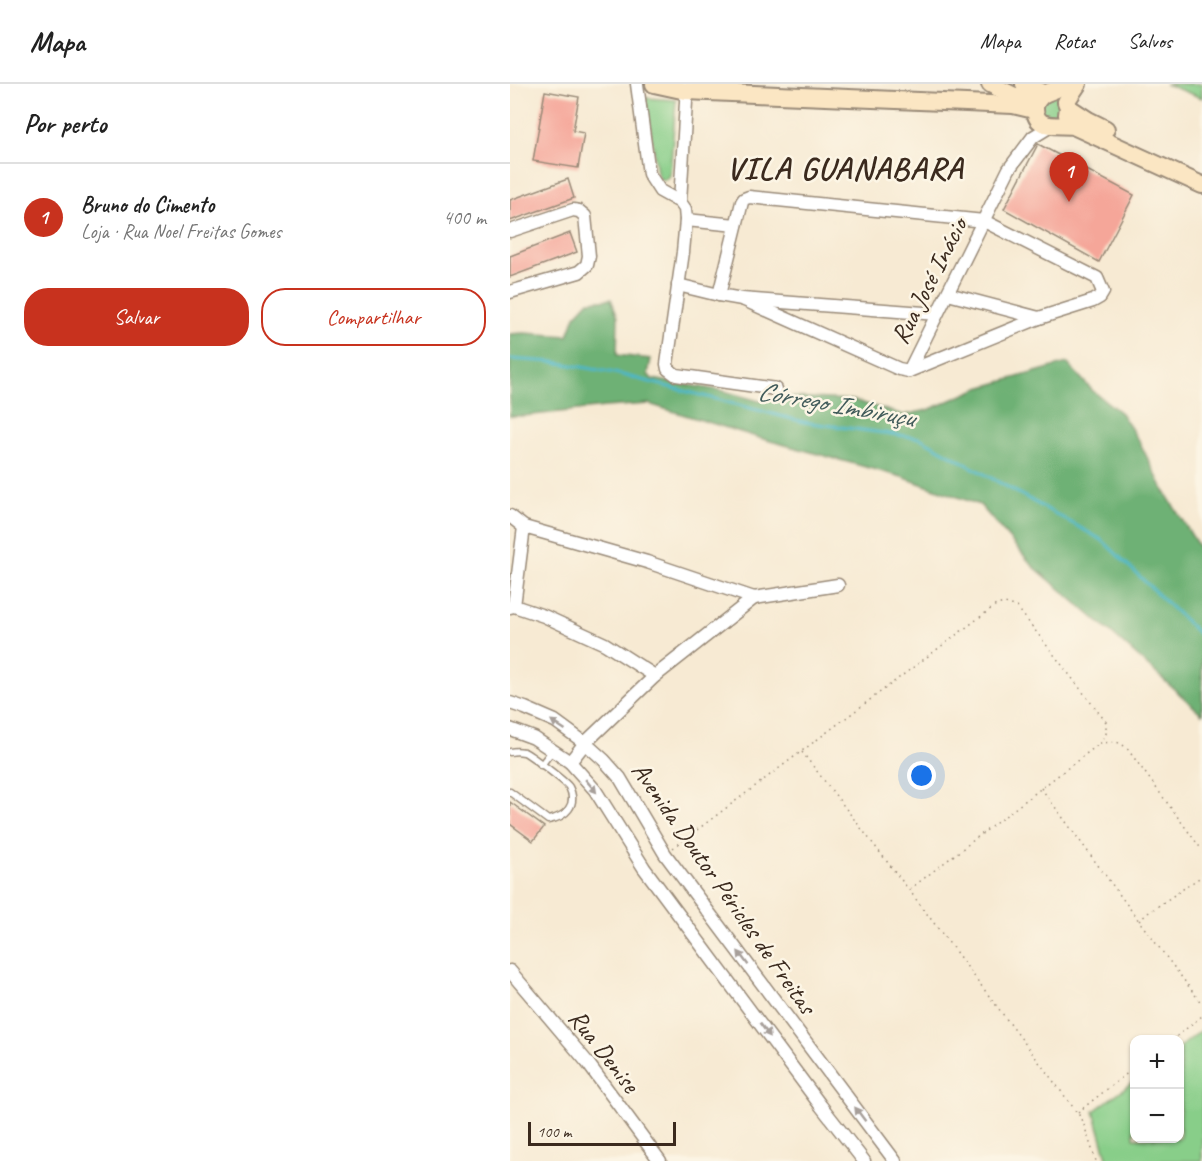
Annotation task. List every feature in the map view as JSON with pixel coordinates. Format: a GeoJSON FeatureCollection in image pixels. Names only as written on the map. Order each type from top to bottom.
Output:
{"type":"FeatureCollection","features":[{"type":"Feature","properties":{"kind":"street"},"geometry":{"type":"LineString","coordinates":[[637,84],[649,174],[660,191],[680,201],[685,209],[686,220],[668,369],[676,375],[776,389]]}},
{"type":"Feature","properties":{"kind":"street"},"geometry":{"type":"LineString","coordinates":[[654,84],[1012,105],[1040,103],[1058,94],[1067,104],[1099,126],[1202,173]]}},
{"type":"Feature","properties":{"kind":"street"},"geometry":{"type":"LineString","coordinates":[[990,84],[1040,103]]}},
{"type":"Feature","properties":{"kind":"street"},"geometry":{"type":"LineString","coordinates":[[1024,84],[1040,103],[1041,122],[1052,126],[1073,126],[1202,185]]}},
{"type":"Feature","properties":{"kind":"street"},"geometry":{"type":"LineString","coordinates":[[1033,137],[1040,103],[1064,84]]}},
{"type":"Feature","properties":{"kind":"street"},"geometry":{"type":"LineString","coordinates":[[1052,126],[1059,124],[1066,117],[1067,104],[1078,84]]}},
{"type":"Feature","properties":{"kind":"street"},"geometry":{"type":"LineString","coordinates":[[680,201],[686,87]]}},
{"type":"Feature","properties":{"kind":"street","name":"Rua José Inácio"},"geometry":{"type":"LineString","coordinates":[[909,371],[1009,169],[1033,137],[1052,126]]}},
{"type":"Feature","properties":{"kind":"street"},"geometry":{"type":"LineString","coordinates":[[719,295],[742,202],[749,197],[984,221],[1097,278],[1103,292],[1093,301],[1039,318],[909,371],[899,369],[742,299]]}},
{"type":"Feature","properties":{"kind":"street"},"geometry":{"type":"LineString","coordinates":[[510,231],[573,210],[579,211],[585,216],[589,256],[587,265],[579,272],[510,292]]}},
{"type":"Feature","properties":{"kind":"street"},"geometry":{"type":"LineString","coordinates":[[686,220],[736,225]]}},
{"type":"Feature","properties":{"kind":"street"},"geometry":{"type":"LineString","coordinates":[[678,285],[742,299],[937,314]]}},
{"type":"Feature","properties":{"kind":"street"},"geometry":{"type":"LineString","coordinates":[[948,294],[1039,318]]}},
{"type":"Feature","properties":{"kind":"street"},"geometry":{"type":"LineString","coordinates":[[510,516],[524,527],[647,562],[754,598],[838,585]]}},
{"type":"Feature","properties":{"kind":"street"},"geometry":{"type":"LineString","coordinates":[[524,527],[512,607],[544,616],[605,644],[655,676]]}},
{"type":"Feature","properties":{"kind":"street"},"geometry":{"type":"LineString","coordinates":[[570,762],[585,743],[655,676],[754,598]]}},
{"type":"Feature","properties":{"kind":"street","name":"Avenida Doutor Péricles de Freitas"},"geometry":{"type":"LineString","coordinates":[[510,703],[555,721],[585,743],[620,778],[665,854],[895,1161]]}},
{"type":"Feature","properties":{"kind":"street","name":"Avenida Doutor Péricles de Freitas"},"geometry":{"type":"LineString","coordinates":[[510,729],[534,738],[570,762],[595,790],[644,868],[864,1161]]}},
{"type":"Feature","properties":{"kind":"street","name":"Rua Denise"},"geometry":{"type":"LineString","coordinates":[[510,971],[587,1062],[660,1161]]}},
{"type":"Feature","properties":{"kind":"lane"},"geometry":{"type":"LineString","coordinates":[[541,765],[552,751]]}},
{"type":"Feature","properties":{"kind":"lane"},"geometry":{"type":"LineString","coordinates":[[510,752],[525,753],[568,785],[572,798],[568,811],[560,818],[548,820],[510,792]]}},
{"type":"Feature","properties":{"kind":"path"},"geometry":{"type":"LineString","coordinates":[[665,854],[996,605],[1005,603],[1017,607],[1106,722],[1106,734],[1100,743],[909,890]]}},
{"type":"Feature","properties":{"kind":"path"},"geometry":{"type":"LineString","coordinates":[[1100,743],[1117,742],[1126,747],[1202,850]]}},
{"type":"Feature","properties":{"kind":"path"},"geometry":{"type":"LineString","coordinates":[[801,752],[1077,1112],[1082,1119],[1096,1161]]}},
{"type":"Feature","properties":{"kind":"path"},"geometry":{"type":"LineString","coordinates":[[1041,788],[1202,1004]]}},
{"type":"Feature","properties":{"kind":"path"},"geometry":{"type":"LineString","coordinates":[[1139,921],[1202,876]]}},
{"type":"Feature","properties":{"kind":"path"},"geometry":{"type":"LineString","coordinates":[[1178,1035],[1202,1016]]}},
{"type":"Feature","properties":{"kind":"path"},"geometry":{"type":"LineString","coordinates":[[1077,1112],[1130,1071]]}},
{"type":"Feature","properties":{"kind":"green space"},"geometry":{"type":"Polygon","coordinates":[[[1165,84],[1202,84],[1202,98],[1165,84]]]}},
{"type":"Feature","properties":{"kind":"green space"},"geometry":{"type":"Polygon","coordinates":[[[1055,95],[1060,98],[1064,116],[1048,123],[1038,102],[1055,95]]]}},
{"type":"Feature","properties":{"kind":"green space"},"geometry":{"type":"Polygon","coordinates":[[[646,98],[676,100],[670,175],[665,180],[660,179],[657,173],[646,98]]]}},
{"type":"Feature","properties":{"kind":"green space"},"geometry":{"type":"Polygon","coordinates":[[[611,299],[618,317],[617,355],[651,359],[648,374],[652,379],[724,391],[759,401],[787,397],[852,400],[904,415],[928,410],[979,388],[1067,363],[1093,391],[1121,413],[1139,441],[1163,489],[1202,552],[1202,714],[1033,566],[980,505],[902,477],[763,439],[649,404],[510,416],[510,334],[568,336],[575,316],[589,301],[611,299]]]}},
{"type":"Feature","properties":{"kind":"green space"},"geometry":{"type":"Polygon","coordinates":[[[1202,1030],[1202,1161],[1108,1161],[1094,1111],[1130,1084],[1130,1143],[1184,1143],[1184,1044],[1202,1030]]]}},
{"type":"Feature","properties":{"kind":"building"},"geometry":{"type":"Polygon","coordinates":[[[545,91],[579,97],[573,131],[584,133],[578,168],[533,161],[545,91]]]}},
{"type":"Feature","properties":{"kind":"building"},"geometry":{"type":"Polygon","coordinates":[[[1038,144],[1134,195],[1099,262],[1004,209],[1038,144]]]}},
{"type":"Feature","properties":{"kind":"building"},"geometry":{"type":"Polygon","coordinates":[[[568,179],[574,198],[510,221],[510,200],[568,179]]]}},
{"type":"Feature","properties":{"kind":"building"},"geometry":{"type":"Polygon","coordinates":[[[570,233],[577,252],[510,277],[510,256],[570,233]]]}},
{"type":"Feature","properties":{"kind":"building"},"geometry":{"type":"Polygon","coordinates":[[[510,802],[544,827],[533,841],[510,824],[510,802]]]}},
{"type":"Feature","properties":{"kind":"waterway","name":"Córrego Imbiruçu"},"geometry":{"type":"LineString","coordinates":[[510,359],[554,362],[615,373],[804,422],[920,438],[1102,540],[1202,637]]}},
{"type":"Feature","properties":{"kind":"place","name":"Bruno do Cimento"},"geometry":{"type":"Point","coordinates":[1069,202]}},
{"type":"Feature","properties":{"kind":"district","name":"VILA GUANABARA"},"geometry":{"type":"Point","coordinates":[845,168]}}]}
